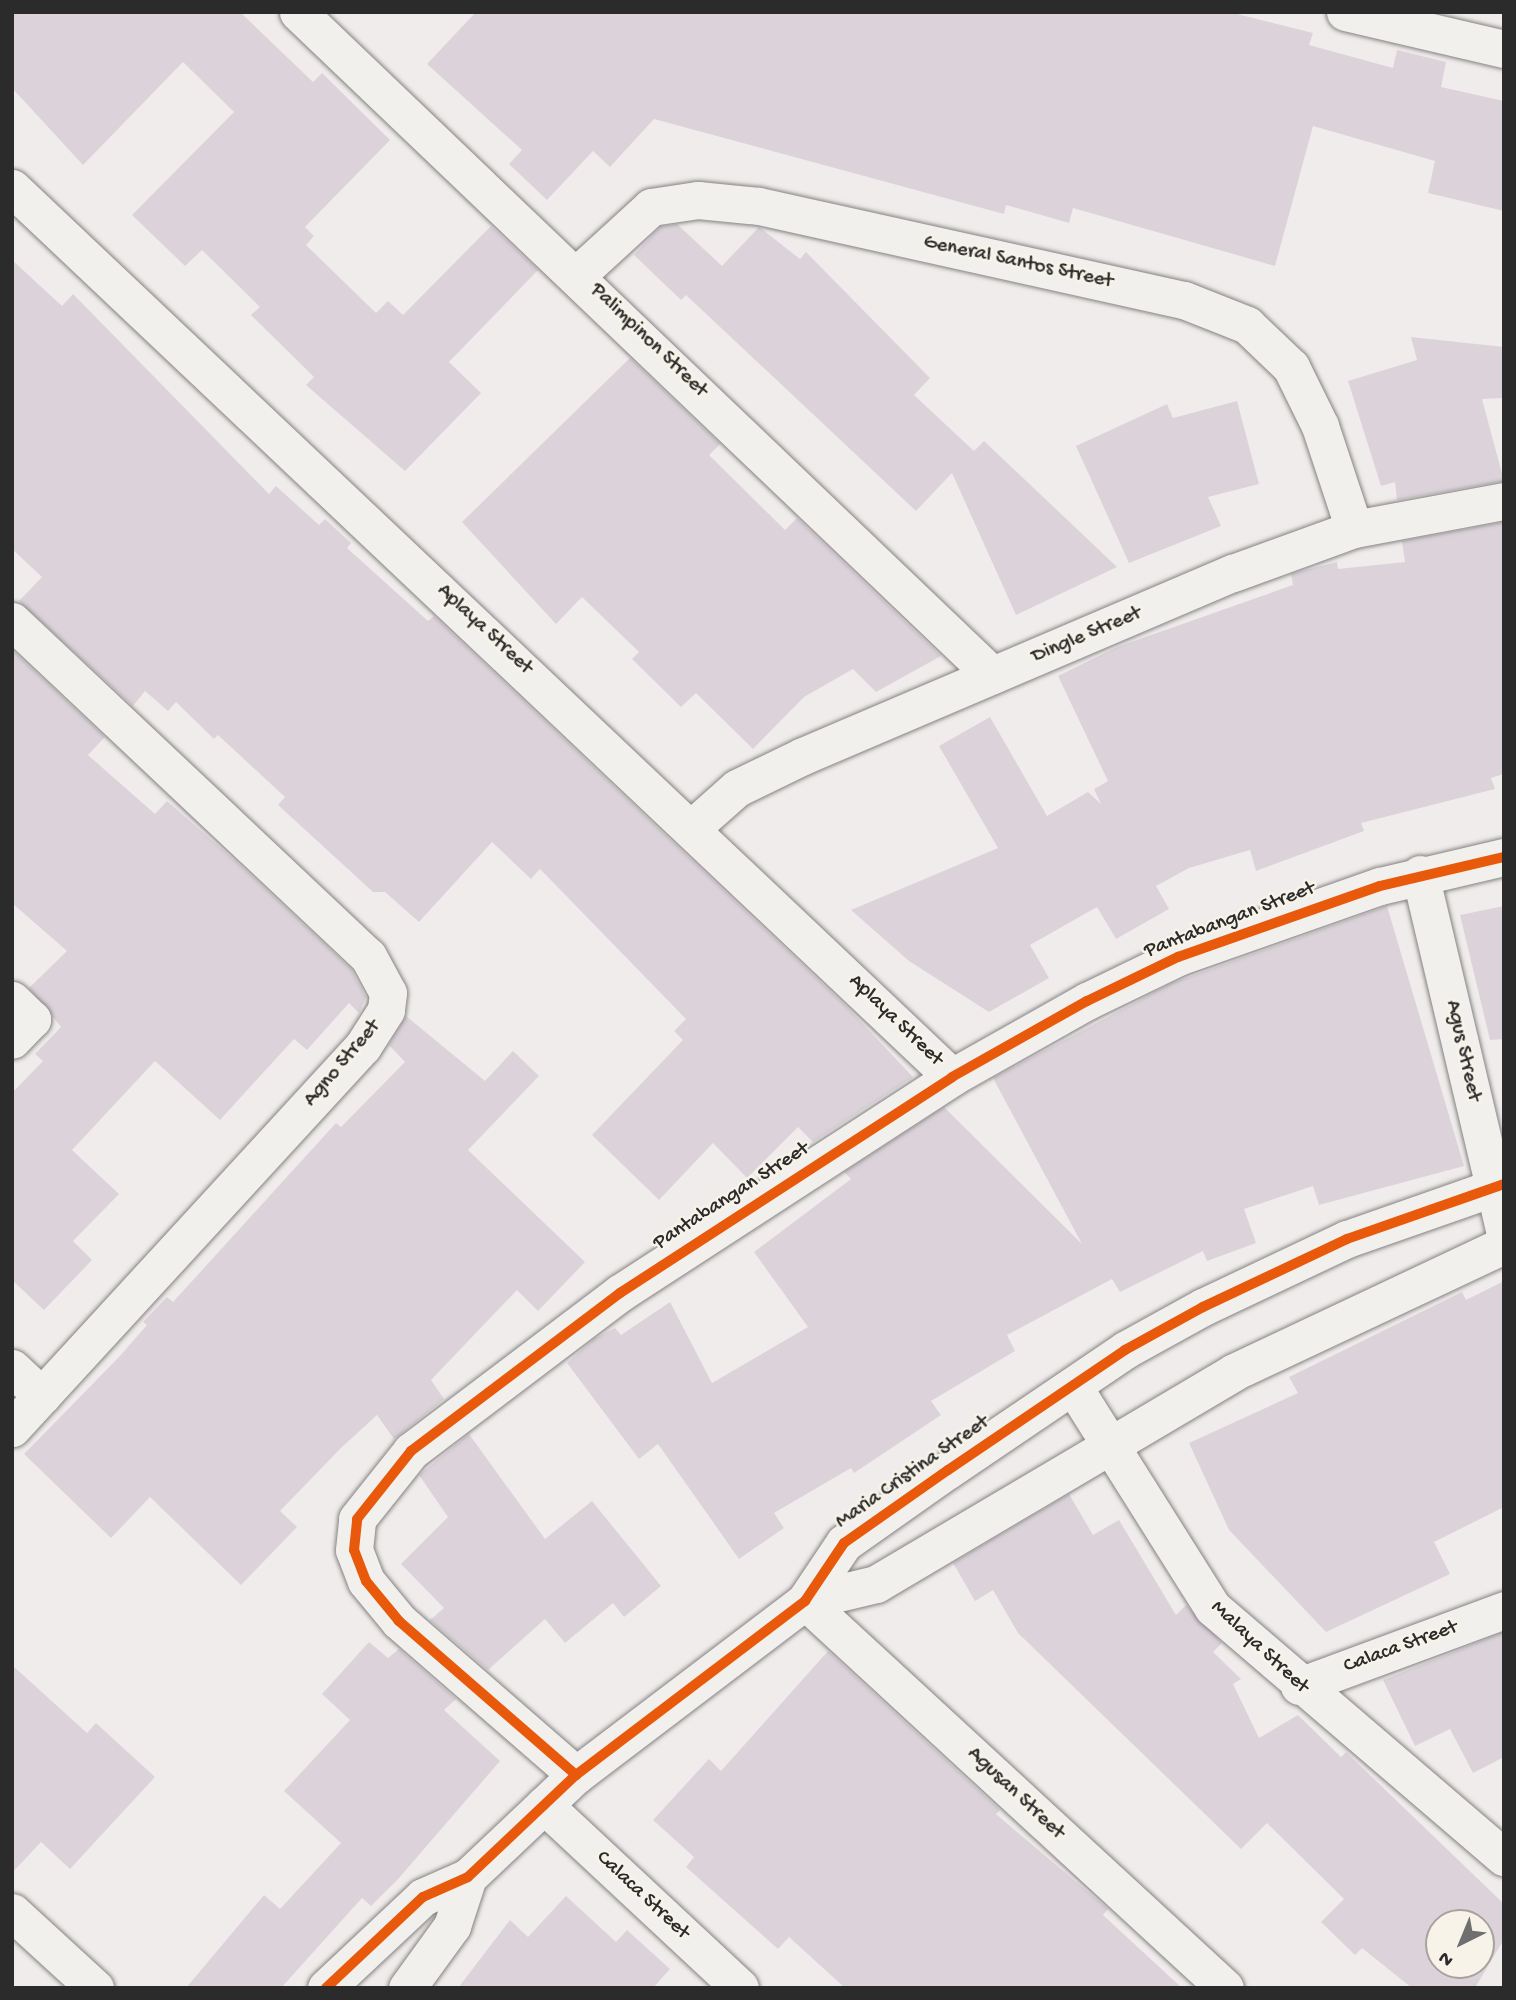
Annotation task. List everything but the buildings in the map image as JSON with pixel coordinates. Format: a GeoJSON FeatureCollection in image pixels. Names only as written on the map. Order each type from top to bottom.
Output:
{"type":"FeatureCollection","features":[{"type":"Feature","properties":{"kind":"street","name":"Palimpinon Street"},"geometry":{"type":"LineString","coordinates":[[298,12],[578,274],[992,675]]}},
{"type":"Feature","properties":{"kind":"street"},"geometry":{"type":"LineString","coordinates":[[1345,12],[1504,49]]}},
{"type":"Feature","properties":{"kind":"street","name":"Aplaya Street"},"geometry":{"type":"LineString","coordinates":[[12,188],[694,826],[952,1077]]}},
{"type":"Feature","properties":{"kind":"street","name":"General Santos Street"},"geometry":{"type":"LineString","coordinates":[[578,274],[651,207],[698,200],[759,206],[1184,300],[1247,325],[1291,367],[1320,426],[1354,529]]}},
{"type":"Feature","properties":{"kind":"street","name":"Dingle Street"},"geometry":{"type":"LineString","coordinates":[[694,826],[737,788],[992,675],[1354,529],[1504,501]]}},
{"type":"Feature","properties":{"kind":"street","name":"Agno Street"},"geometry":{"type":"LineString","coordinates":[[12,621],[368,956],[388,993],[386,1010],[363,1046],[12,1428]]}},
{"type":"Feature","properties":{"kind":"street","name":"Pantabangan Street"},"geometry":{"type":"LineString","coordinates":[[576,1775],[399,1621],[366,1581],[354,1550],[357,1519],[411,1451],[560,1334],[952,1077],[1178,957],[1420,874],[1504,857]]}},
{"type":"Feature","properties":{"kind":"street","name":"Agus Street"},"geometry":{"type":"LineString","coordinates":[[1420,874],[1499,1185],[1504,1229]]}},
{"type":"Feature","properties":{"kind":"street"},"geometry":{"type":"LineString","coordinates":[[12,1000],[32,1018],[12,1040]]}},
{"type":"Feature","properties":{"kind":"street","name":"Maria Cristina Street"},"geometry":{"type":"LineString","coordinates":[[326,1988],[423,1897],[468,1877],[576,1775],[805,1601],[844,1543],[1073,1386],[1203,1307],[1347,1239],[1499,1185]]}},
{"type":"Feature","properties":{"kind":"street","name":"Maria Cristina Street"},"geometry":{"type":"LineString","coordinates":[[805,1601],[876,1584],[1234,1373],[1504,1245]]}},
{"type":"Feature","properties":{"kind":"street"},"geometry":{"type":"LineString","coordinates":[[12,1368],[42,1396]]}},
{"type":"Feature","properties":{"kind":"street","name":"Malaya Street"},"geometry":{"type":"LineString","coordinates":[[1073,1386],[1213,1608],[1299,1686],[1504,1857]]}},
{"type":"Feature","properties":{"kind":"street","name":"Agusan Street"},"geometry":{"type":"LineString","coordinates":[[805,1601],[1226,1988]]}},
{"type":"Feature","properties":{"kind":"street","name":"Calaca Street"},"geometry":{"type":"LineString","coordinates":[[1299,1686],[1504,1610]]}},
{"type":"Feature","properties":{"kind":"street","name":"Calaca Street"},"geometry":{"type":"LineString","coordinates":[[544,1805],[740,1988]]}},
{"type":"Feature","properties":{"kind":"street","name":"Maria Cristina Street"},"geometry":{"type":"LineString","coordinates":[[407,1988],[452,1926],[468,1877]]}},
{"type":"Feature","properties":{"kind":"street"},"geometry":{"type":"LineString","coordinates":[[12,1912],[95,1988]]}},
{"type":"Feature","properties":{"kind":"cycle path"},"geometry":{"type":"LineString","coordinates":[[576,1775],[399,1621],[366,1581],[354,1550],[357,1519],[411,1451],[620,1293],[952,1077],[1087,1001],[1178,957],[1380,886],[1504,857]]}},
{"type":"Feature","properties":{"kind":"cycle path"},"geometry":{"type":"LineString","coordinates":[[326,1988],[423,1897],[468,1877],[576,1775],[805,1601],[844,1543],[948,1470],[1125,1350],[1203,1307],[1347,1239],[1504,1184]]}}]}
